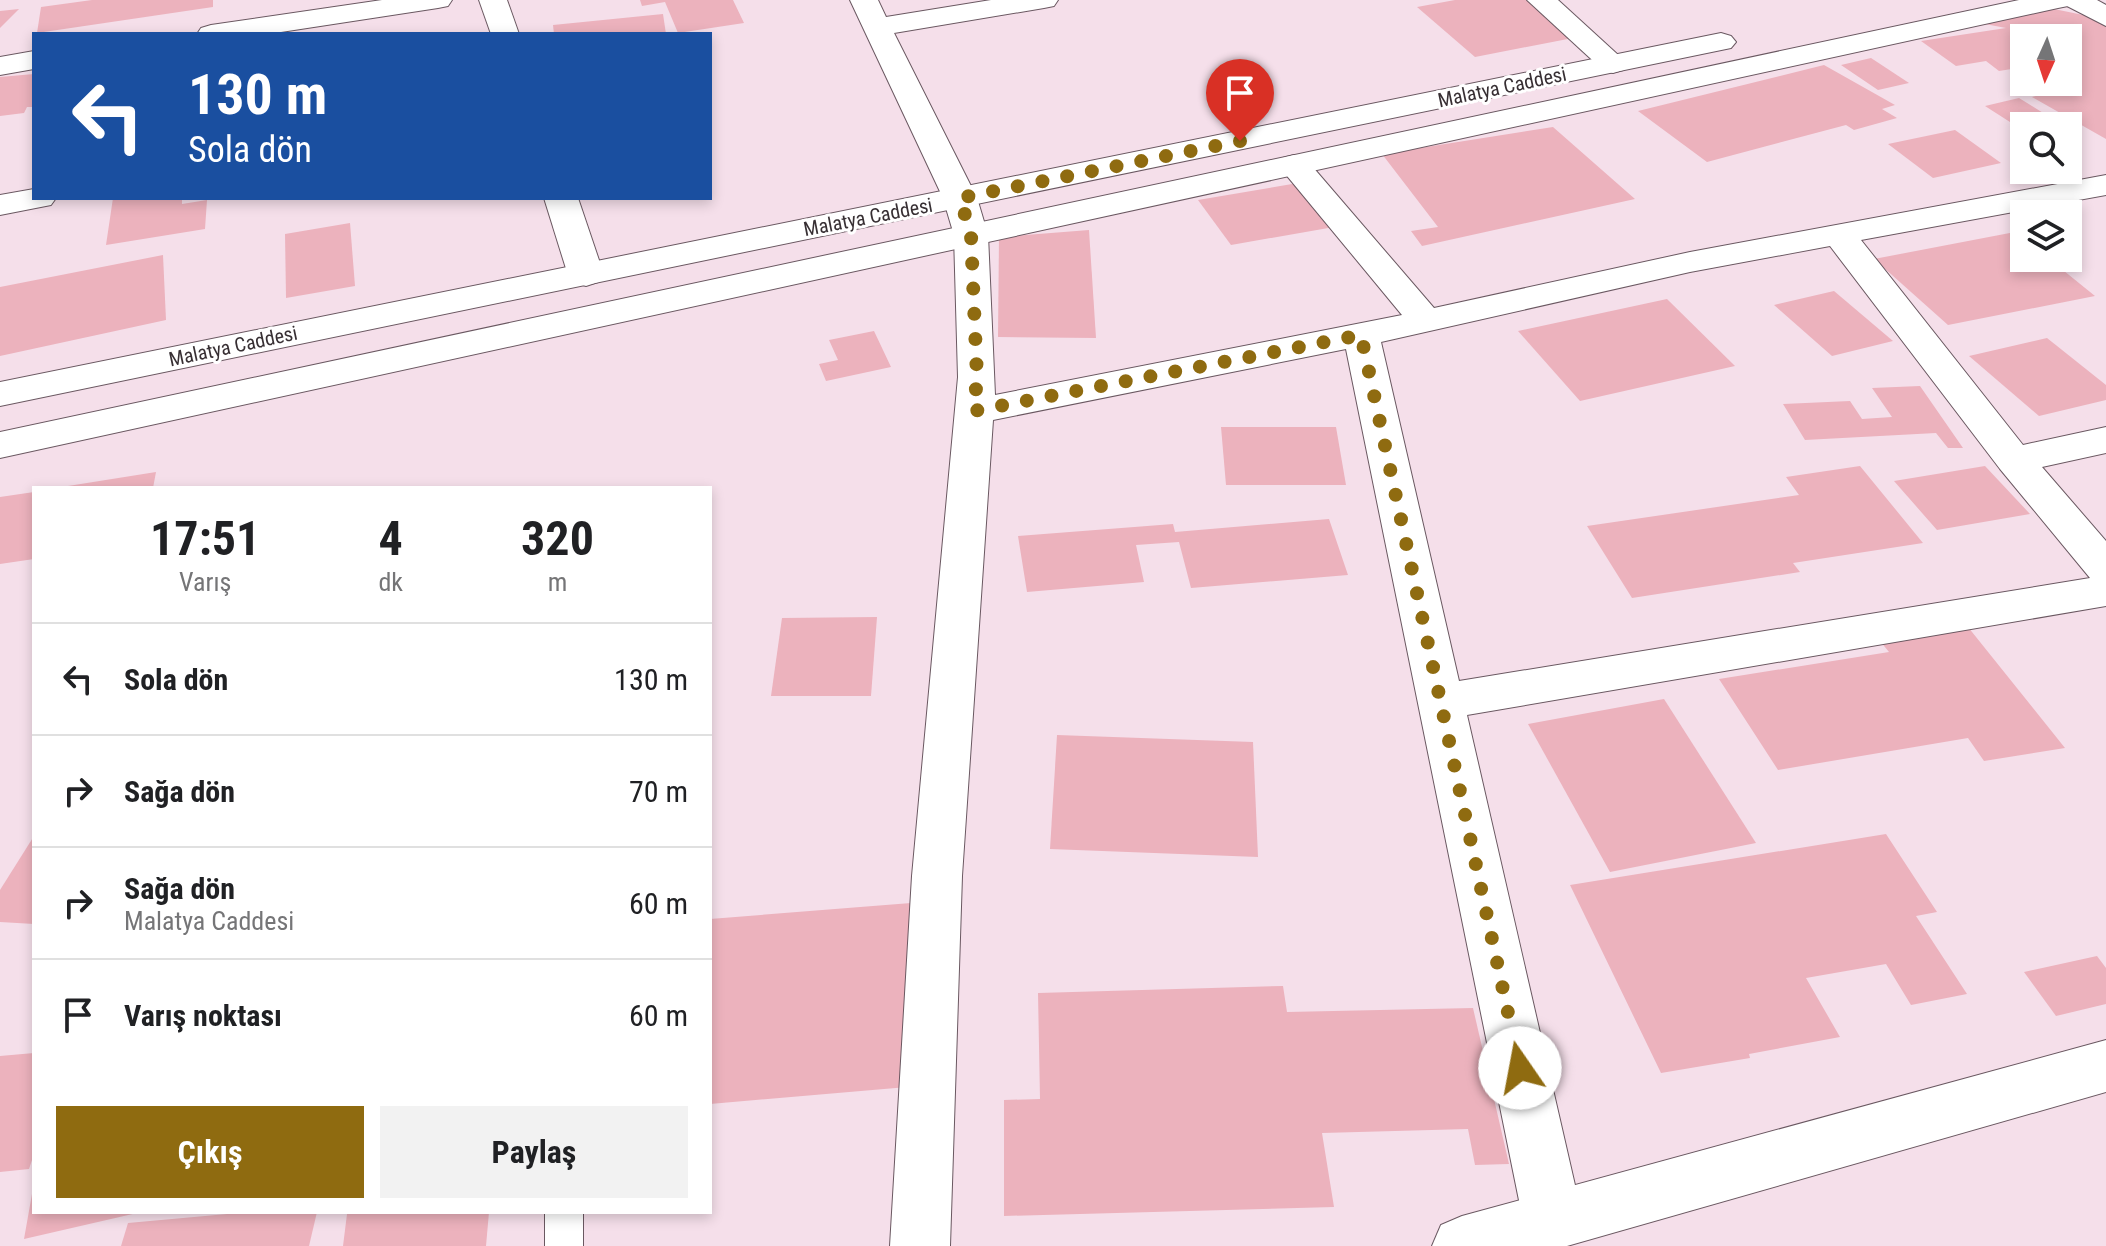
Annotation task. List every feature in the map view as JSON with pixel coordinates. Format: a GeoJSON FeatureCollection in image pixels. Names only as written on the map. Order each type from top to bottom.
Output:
{"type":"FeatureCollection","features":[{"type":"Feature","properties":{"kind":"street"},"geometry":{"type":"LineString","coordinates":[[224,32],[438,0]]}},
{"type":"Feature","properties":{"kind":"street"},"geometry":{"type":"LineString","coordinates":[[493,0],[504,32]]}},
{"type":"Feature","properties":{"kind":"street"},"geometry":{"type":"LineString","coordinates":[[920,1246],[937,876],[977,377],[966,217],[870,13],[1044,0]]}},
{"type":"Feature","properties":{"kind":"street"},"geometry":{"type":"LineString","coordinates":[[1541,0],[1613,64]]}},
{"type":"Feature","properties":{"kind":"street","name":"Malatya Caddesi"},"geometry":{"type":"LineString","coordinates":[[0,394],[586,275],[966,217],[1613,64],[1923,0]]}},
{"type":"Feature","properties":{"kind":"street"},"geometry":{"type":"LineString","coordinates":[[0,445],[966,217],[1294,165],[2058,0]]}},
{"type":"Feature","properties":{"kind":"street"},"geometry":{"type":"LineString","coordinates":[[2077,0],[2106,17]]}},
{"type":"Feature","properties":{"kind":"street"},"geometry":{"type":"LineString","coordinates":[[0,66],[32,60]]}},
{"type":"Feature","properties":{"kind":"street"},"geometry":{"type":"LineString","coordinates":[[1294,165],[1426,321]]}},
{"type":"Feature","properties":{"kind":"street"},"geometry":{"type":"LineString","coordinates":[[974,411],[1361,335],[1690,262],[2106,185]]}},
{"type":"Feature","properties":{"kind":"street"},"geometry":{"type":"LineString","coordinates":[[0,205],[32,199]]}},
{"type":"Feature","properties":{"kind":"street"},"geometry":{"type":"LineString","coordinates":[[562,200],[586,275]]}},
{"type":"Feature","properties":{"kind":"street"},"geometry":{"type":"LineString","coordinates":[[1840,236],[2014,460],[2106,569]]}},
{"type":"Feature","properties":{"kind":"street"},"geometry":{"type":"LineString","coordinates":[[1361,335],[1553,1220]]}},
{"type":"Feature","properties":{"kind":"street"},"geometry":{"type":"LineString","coordinates":[[2014,460],[2106,440]]}},
{"type":"Feature","properties":{"kind":"street"},"geometry":{"type":"LineString","coordinates":[[1441,702],[2106,591]]}},
{"type":"Feature","properties":{"kind":"street"},"geometry":{"type":"LineString","coordinates":[[1462,1246],[2106,1066]]}},
{"type":"Feature","properties":{"kind":"lane"},"geometry":{"type":"LineString","coordinates":[[564,1214],[564,1246]]}},
{"type":"Feature","properties":{"kind":"building"},"geometry":{"type":"Polygon","coordinates":[[[92,0],[213,0],[213,7],[37,32],[41,7],[92,0]]]}},
{"type":"Feature","properties":{"kind":"building"},"geometry":{"type":"Polygon","coordinates":[[[640,0],[733,0],[744,23],[678,32],[665,2],[642,6],[640,0]]]}},
{"type":"Feature","properties":{"kind":"building"},"geometry":{"type":"Polygon","coordinates":[[[1455,0],[1531,0],[1578,37],[1475,57],[1417,7],[1455,0]]]}},
{"type":"Feature","properties":{"kind":"building"},"geometry":{"type":"Polygon","coordinates":[[[19,9],[0,28],[0,11],[19,9]]]}},
{"type":"Feature","properties":{"kind":"building"},"geometry":{"type":"Polygon","coordinates":[[[2054,9],[2093,17],[2106,27],[2106,139],[2082,125],[2082,112],[2058,112],[2032,97],[2082,96],[2082,24],[2010,24],[2010,69],[1999,71],[1986,61],[1956,66],[1921,41],[2006,28],[1985,24],[2054,9]]]}},
{"type":"Feature","properties":{"kind":"building"},"geometry":{"type":"Polygon","coordinates":[[[663,14],[666,32],[554,32],[553,25],[663,14]]]}},
{"type":"Feature","properties":{"kind":"building"},"geometry":{"type":"Polygon","coordinates":[[[1871,58],[1909,83],[1878,90],[1841,65],[1871,58]]]}},
{"type":"Feature","properties":{"kind":"building"},"geometry":{"type":"Polygon","coordinates":[[[1824,65],[1895,105],[1882,109],[1897,118],[1854,130],[1846,125],[1707,162],[1638,111],[1824,65]]]}},
{"type":"Feature","properties":{"kind":"building"},"geometry":{"type":"Polygon","coordinates":[[[32,74],[32,107],[27,107],[24,113],[0,116],[0,77],[32,74]]]}},
{"type":"Feature","properties":{"kind":"building"},"geometry":{"type":"Polygon","coordinates":[[[2019,98],[2042,112],[2010,112],[2010,122],[1985,106],[2019,98]]]}},
{"type":"Feature","properties":{"kind":"building"},"geometry":{"type":"Polygon","coordinates":[[[1553,127],[1635,199],[1422,246],[1411,231],[1438,227],[1382,154],[1553,127]]]}},
{"type":"Feature","properties":{"kind":"building"},"geometry":{"type":"Polygon","coordinates":[[[1955,130],[2001,163],[1933,178],[1888,144],[1955,130]]]}},
{"type":"Feature","properties":{"kind":"building"},"geometry":{"type":"Polygon","coordinates":[[[1298,183],[1334,227],[1231,245],[1198,200],[1298,183]]]}},
{"type":"Feature","properties":{"kind":"building"},"geometry":{"type":"Polygon","coordinates":[[[113,200],[182,200],[182,204],[207,200],[205,229],[106,245],[113,200]]]}},
{"type":"Feature","properties":{"kind":"building"},"geometry":{"type":"Polygon","coordinates":[[[350,223],[355,286],[286,298],[285,234],[350,223]]]}},
{"type":"Feature","properties":{"kind":"building"},"geometry":{"type":"Polygon","coordinates":[[[1089,230],[1096,338],[998,337],[999,237],[1089,230]]]}},
{"type":"Feature","properties":{"kind":"building"},"geometry":{"type":"Polygon","coordinates":[[[2010,233],[2010,272],[2065,272],[2095,296],[1948,325],[1874,259],[2010,233]]]}},
{"type":"Feature","properties":{"kind":"building"},"geometry":{"type":"Polygon","coordinates":[[[163,255],[166,320],[0,356],[0,287],[163,255]]]}},
{"type":"Feature","properties":{"kind":"building"},"geometry":{"type":"Polygon","coordinates":[[[1834,291],[1893,341],[1832,356],[1774,305],[1834,291]]]}},
{"type":"Feature","properties":{"kind":"building"},"geometry":{"type":"Polygon","coordinates":[[[1667,299],[1735,366],[1580,401],[1518,331],[1667,299]]]}},
{"type":"Feature","properties":{"kind":"building"},"geometry":{"type":"Polygon","coordinates":[[[874,331],[891,367],[826,381],[819,364],[838,360],[829,340],[874,331]]]}},
{"type":"Feature","properties":{"kind":"building"},"geometry":{"type":"Polygon","coordinates":[[[2047,338],[2106,385],[2106,400],[2039,416],[1969,356],[2047,338]]]}},
{"type":"Feature","properties":{"kind":"building"},"geometry":{"type":"Polygon","coordinates":[[[1920,386],[1963,448],[1948,448],[1936,433],[1805,440],[1783,404],[1850,401],[1862,419],[1892,417],[1872,388],[1920,386]]]}},
{"type":"Feature","properties":{"kind":"building"},"geometry":{"type":"Polygon","coordinates":[[[1221,427],[1336,427],[1346,485],[1226,485],[1221,427]]]}},
{"type":"Feature","properties":{"kind":"building"},"geometry":{"type":"Polygon","coordinates":[[[1860,466],[1923,543],[1793,563],[1800,572],[1632,598],[1587,526],[1799,495],[1786,477],[1860,466]]]}},
{"type":"Feature","properties":{"kind":"building"},"geometry":{"type":"Polygon","coordinates":[[[1985,466],[2030,514],[1937,530],[1894,481],[1985,466]]]}},
{"type":"Feature","properties":{"kind":"building"},"geometry":{"type":"Polygon","coordinates":[[[156,472],[153,486],[68,486],[156,472]]]}},
{"type":"Feature","properties":{"kind":"building"},"geometry":{"type":"Polygon","coordinates":[[[32,492],[32,559],[0,564],[0,497],[32,492]]]}},
{"type":"Feature","properties":{"kind":"building"},"geometry":{"type":"Polygon","coordinates":[[[1329,519],[1348,575],[1191,588],[1179,542],[1136,545],[1144,582],[1027,592],[1018,536],[1173,524],[1175,532],[1329,519]]]}},
{"type":"Feature","properties":{"kind":"building"},"geometry":{"type":"Polygon","coordinates":[[[877,617],[871,696],[771,696],[782,618],[877,617]]]}},
{"type":"Feature","properties":{"kind":"building"},"geometry":{"type":"Polygon","coordinates":[[[1968,627],[2065,748],[1984,761],[1968,738],[1778,770],[1719,679],[1889,652],[1880,641],[1968,627]]]}},
{"type":"Feature","properties":{"kind":"building"},"geometry":{"type":"Polygon","coordinates":[[[1664,699],[1756,843],[1610,872],[1528,724],[1664,699]]]}},
{"type":"Feature","properties":{"kind":"building"},"geometry":{"type":"Polygon","coordinates":[[[1057,735],[1253,742],[1258,857],[1050,849],[1057,735]]]}},
{"type":"Feature","properties":{"kind":"building"},"geometry":{"type":"Polygon","coordinates":[[[1886,834],[1937,912],[1916,916],[1967,994],[1911,1005],[1886,964],[1806,978],[1840,1037],[1749,1054],[1750,1058],[1661,1073],[1570,885],[1886,834]]]}},
{"type":"Feature","properties":{"kind":"building"},"geometry":{"type":"Polygon","coordinates":[[[32,839],[32,924],[0,922],[0,890],[32,839]]]}},
{"type":"Feature","properties":{"kind":"building"},"geometry":{"type":"Polygon","coordinates":[[[911,903],[919,1086],[712,1104],[712,919],[911,903]]]}},
{"type":"Feature","properties":{"kind":"building"},"geometry":{"type":"Polygon","coordinates":[[[2097,956],[2106,968],[2106,1004],[2056,1016],[2024,972],[2097,956]]]}},
{"type":"Feature","properties":{"kind":"building"},"geometry":{"type":"Polygon","coordinates":[[[1283,986],[1287,1012],[1473,1008],[1509,1164],[1475,1165],[1468,1129],[1322,1133],[1334,1207],[1004,1216],[1004,1100],[1040,1099],[1038,993],[1283,986]]]}},
{"type":"Feature","properties":{"kind":"building"},"geometry":{"type":"Polygon","coordinates":[[[32,1053],[32,1160],[29,1169],[0,1172],[0,1056],[32,1053]]]}},
{"type":"Feature","properties":{"kind":"building"},"geometry":{"type":"Polygon","coordinates":[[[32,1194],[32,1214],[133,1214],[24,1239],[32,1194]]]}},
{"type":"Feature","properties":{"kind":"building"},"geometry":{"type":"Polygon","coordinates":[[[227,1214],[317,1214],[309,1246],[121,1246],[128,1223],[227,1214]]]}},
{"type":"Feature","properties":{"kind":"building"},"geometry":{"type":"Polygon","coordinates":[[[347,1214],[489,1214],[486,1246],[343,1246],[347,1214]]]}},
{"type":"Feature","properties":{"kind":"route"},"geometry":{"type":"LineString","coordinates":[[1240,141],[960,198],[971,235],[977,377],[974,411],[1361,335],[1520,1068]]}}]}
